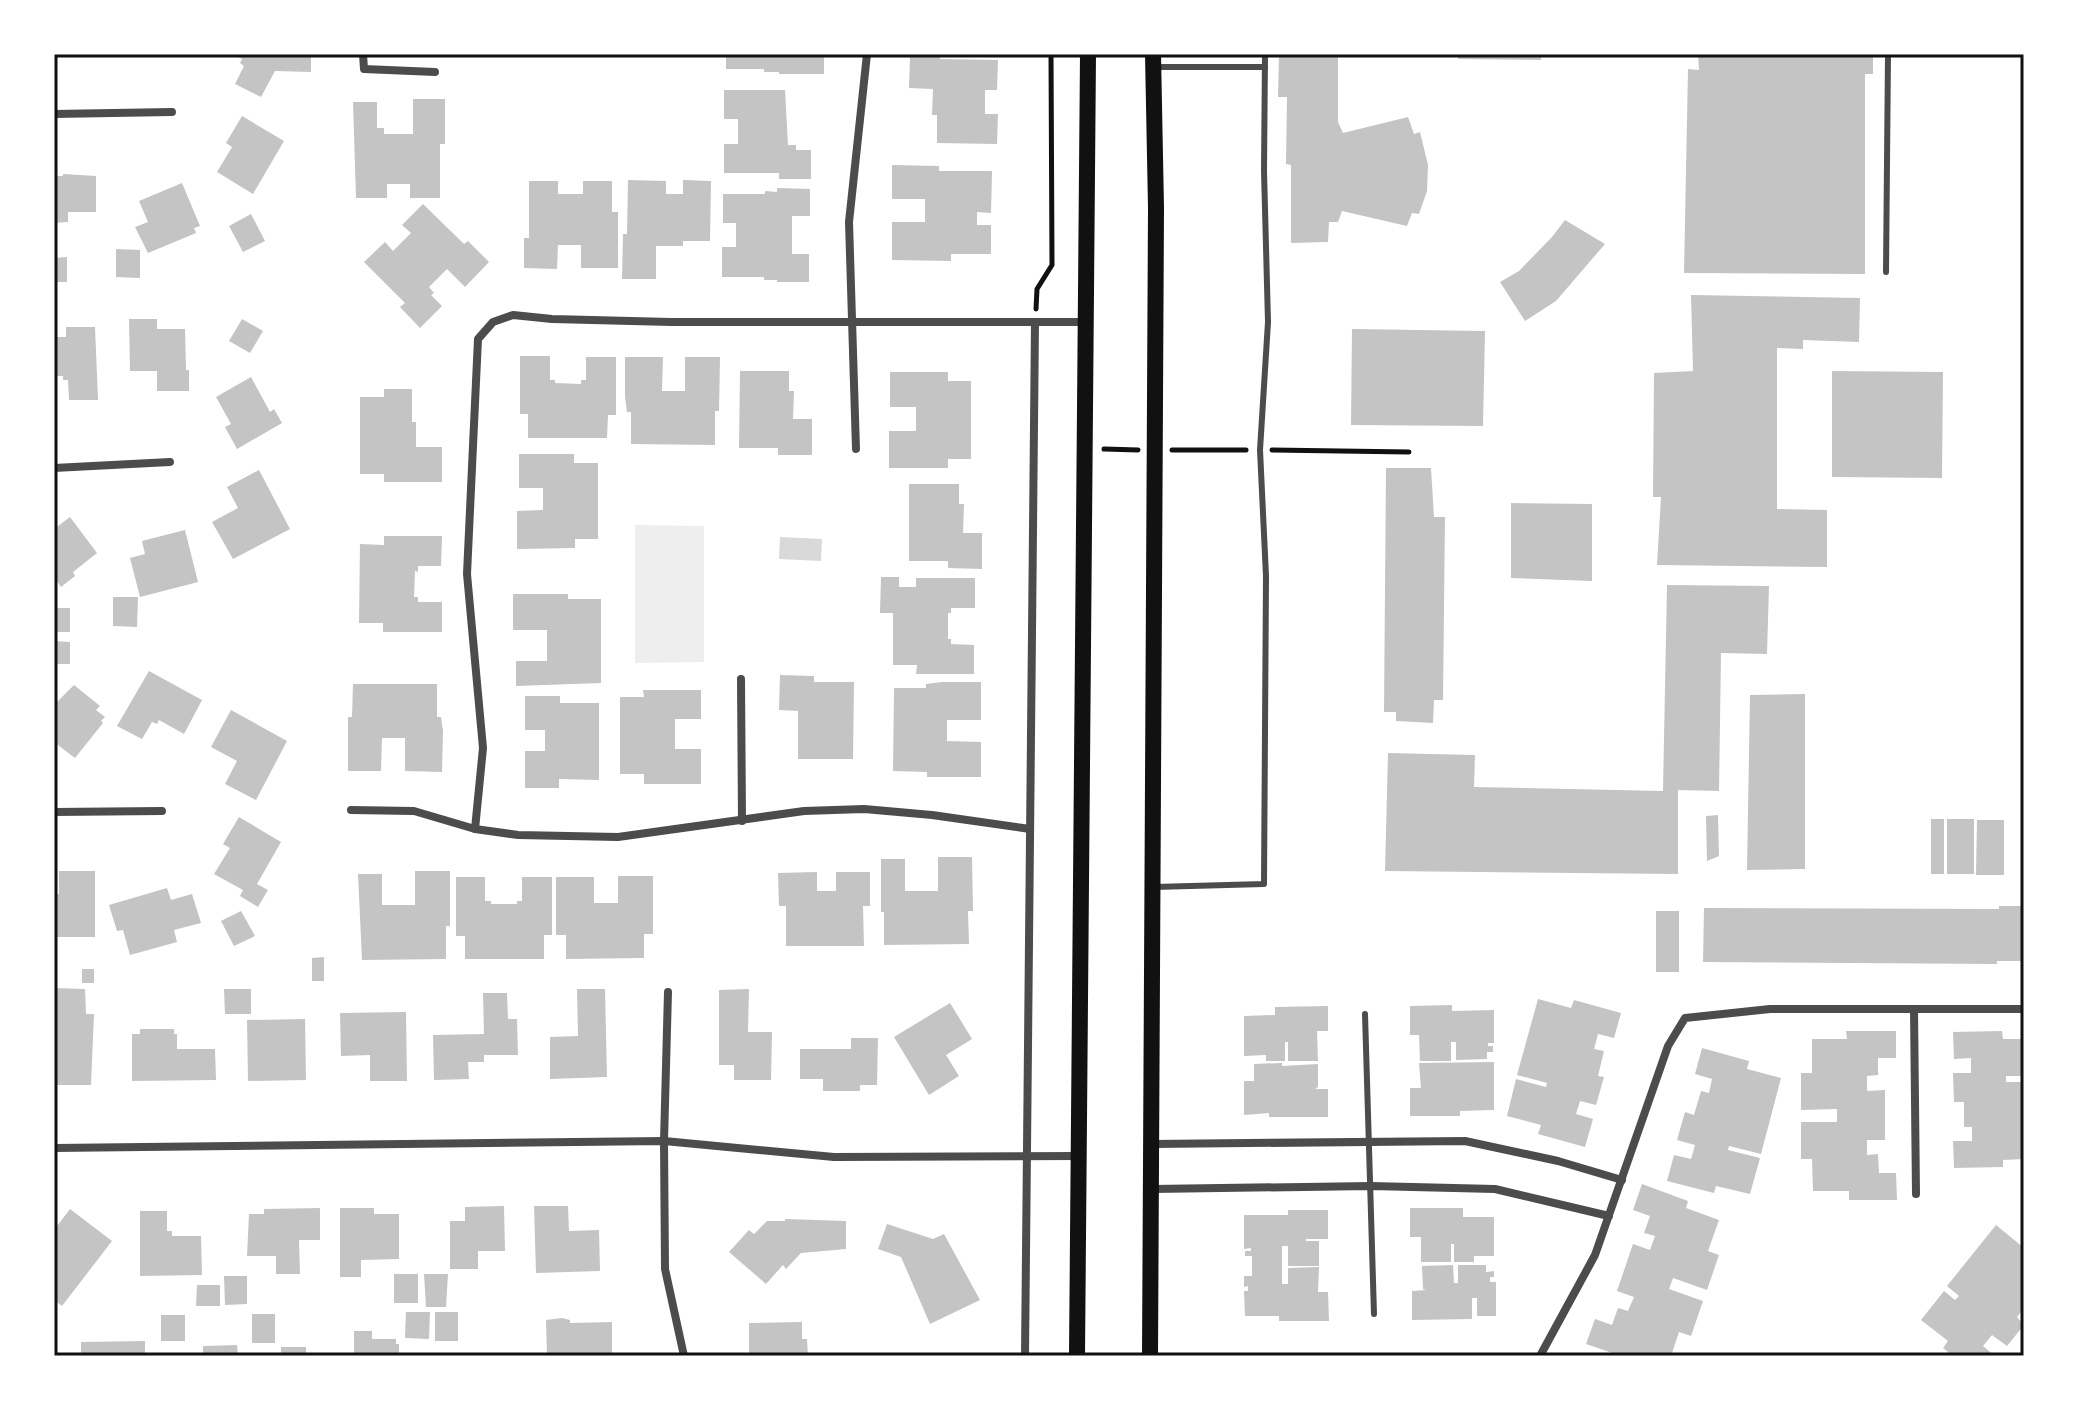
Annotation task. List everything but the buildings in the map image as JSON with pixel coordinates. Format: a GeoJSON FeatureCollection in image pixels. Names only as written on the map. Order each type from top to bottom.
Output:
{"type":"FeatureCollection","features":[{"type":"Feature","properties":{"kind":"main road"},"geometry":{"type":"LineString","coordinates":[[1077,1356],[1088,54]]}},
{"type":"Feature","properties":{"kind":"main road"},"geometry":{"type":"LineString","coordinates":[[1150,1356],[1156,208],[1153,60]]}},
{"type":"Feature","properties":{"kind":"street"},"geometry":{"type":"LineString","coordinates":[[363,54],[364,69],[435,72]]}},
{"type":"Feature","properties":{"kind":"street"},"geometry":{"type":"LineString","coordinates":[[856,449],[849,222],[867,54]]}},
{"type":"Feature","properties":{"kind":"street"},"geometry":{"type":"LineString","coordinates":[[54,114],[172,112]]}},
{"type":"Feature","properties":{"kind":"street"},"geometry":{"type":"LineString","coordinates":[[475,829],[483,748],[467,574],[478,339],[493,322],[513,315],[597,320],[1086,322]]}},
{"type":"Feature","properties":{"kind":"street"},"geometry":{"type":"LineString","coordinates":[[1025,1356],[1035,322]]}},
{"type":"Feature","properties":{"kind":"street"},"geometry":{"type":"LineString","coordinates":[[54,468],[170,462]]}},
{"type":"Feature","properties":{"kind":"street"},"geometry":{"type":"LineString","coordinates":[[741,679],[742,821]]}},
{"type":"Feature","properties":{"kind":"street"},"geometry":{"type":"LineString","coordinates":[[351,810],[414,811],[475,829],[518,835],[618,837],[804,811],[864,809],[1030,829]]}},
{"type":"Feature","properties":{"kind":"street"},"geometry":{"type":"LineString","coordinates":[[54,812],[162,811]]}},
{"type":"Feature","properties":{"kind":"street"},"geometry":{"type":"LineString","coordinates":[[668,992],[665,1269],[684,1356]]}},
{"type":"Feature","properties":{"kind":"street"},"geometry":{"type":"LineString","coordinates":[[1540,1356],[1595,1255],[1668,1046],[1685,1018],[1770,1009],[2024,1009]]}},
{"type":"Feature","properties":{"kind":"street"},"geometry":{"type":"LineString","coordinates":[[1914,1009],[1916,1194]]}},
{"type":"Feature","properties":{"kind":"street"},"geometry":{"type":"LineString","coordinates":[[54,1148],[664,1141],[834,1157],[1079,1156]]}},
{"type":"Feature","properties":{"kind":"street"},"geometry":{"type":"LineString","coordinates":[[1153,1144],[1465,1141],[1558,1161],[1622,1180]]}},
{"type":"Feature","properties":{"kind":"street"},"geometry":{"type":"LineString","coordinates":[[1152,1189],[1371,1186],[1495,1189],[1609,1216]]}},
{"type":"Feature","properties":{"kind":"lane"},"geometry":{"type":"LineString","coordinates":[[1154,887],[1264,884],[1266,576],[1260,450],[1268,322],[1265,54]]}},
{"type":"Feature","properties":{"kind":"lane"},"geometry":{"type":"LineString","coordinates":[[1886,272],[1888,54]]}},
{"type":"Feature","properties":{"kind":"lane"},"geometry":{"type":"LineString","coordinates":[[1153,60],[1265,67]]}},
{"type":"Feature","properties":{"kind":"lane"},"geometry":{"type":"LineString","coordinates":[[1365,1014],[1374,1314]]}},
{"type":"Feature","properties":{"kind":"path"},"geometry":{"type":"LineString","coordinates":[[1035,322],[1037,289],[1052,265],[1051,54]]}},
{"type":"Feature","properties":{"kind":"path"},"geometry":{"type":"LineString","coordinates":[[1275,450],[1409,452]]}},
{"type":"Feature","properties":{"kind":"shaded area"},"geometry":{"type":"Polygon","coordinates":[[[635,525],[704,526],[704,662],[635,663],[635,525]]]}},
{"type":"Feature","properties":{"kind":"shaded area"},"geometry":{"type":"Polygon","coordinates":[[[780,537],[822,539],[821,561],[779,559],[780,537]]]}}]}
